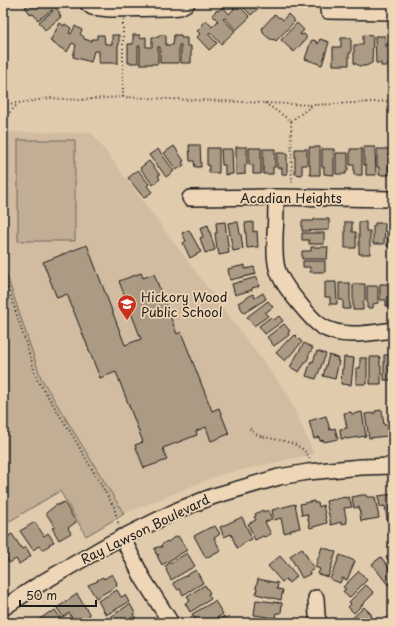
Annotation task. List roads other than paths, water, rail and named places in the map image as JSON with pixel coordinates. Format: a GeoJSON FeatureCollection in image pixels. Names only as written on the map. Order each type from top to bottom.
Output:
{"type":"FeatureCollection","features":[{"type":"Feature","properties":{"kind":"street"},"geometry":{"type":"LineString","coordinates":[[87,3],[92,7],[110,10],[169,8],[180,7],[188,3]]}},
{"type":"Feature","properties":{"kind":"street"},"geometry":{"type":"LineString","coordinates":[[328,10],[393,12]]}},
{"type":"Feature","properties":{"kind":"street"},"geometry":{"type":"LineString","coordinates":[[276,197],[275,251],[277,268],[293,296],[310,316],[321,326],[334,332],[367,334],[393,330]]}},
{"type":"Feature","properties":{"kind":"street","name":"Acadian Heights"},"geometry":{"type":"LineString","coordinates":[[190,198],[393,198]]}},
{"type":"Feature","properties":{"kind":"street","name":"Ray Lawson Boulevard"},"geometry":{"type":"LineString","coordinates":[[3,608],[76,562],[122,537],[178,510],[214,496],[279,477],[361,467],[393,466]]}},
{"type":"Feature","properties":{"kind":"street"},"geometry":{"type":"LineString","coordinates":[[122,537],[142,577],[171,623]]}},
{"type":"Feature","properties":{"kind":"street"},"geometry":{"type":"LineString","coordinates":[[316,598],[319,623]]}},
{"type":"Feature","properties":{"kind":"place","name":"Hickory Wood Public School"},"geometry":{"type":"Point","coordinates":[127,321]}}]}
